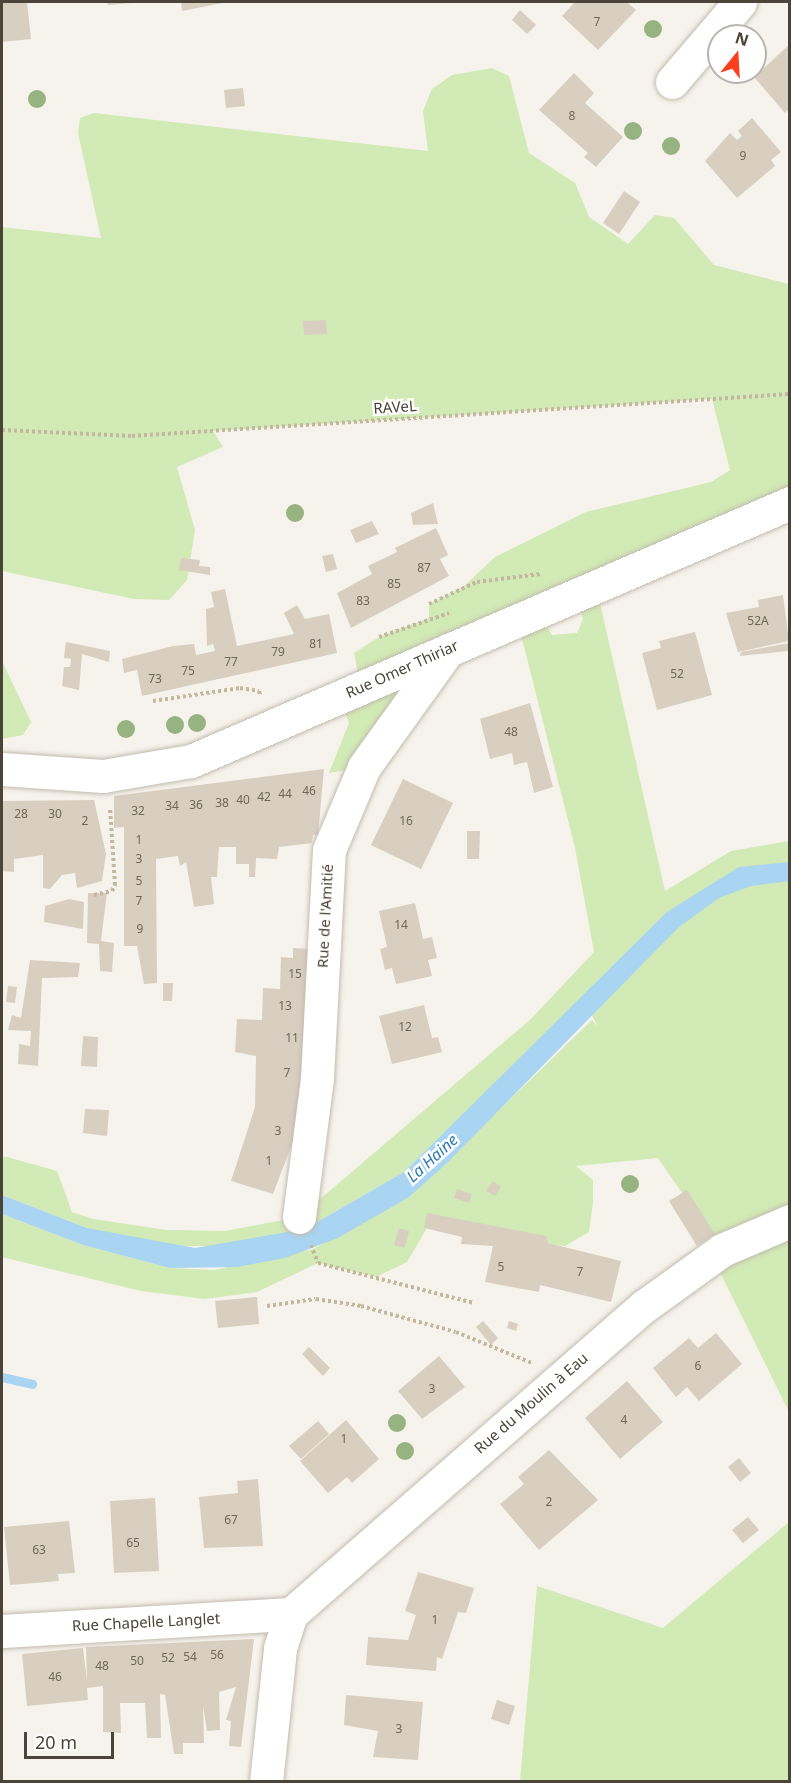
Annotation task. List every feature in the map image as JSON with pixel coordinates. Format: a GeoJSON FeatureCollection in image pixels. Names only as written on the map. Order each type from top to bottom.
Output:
{"type":"FeatureCollection","features":[{"type":"Feature","properties":{"kind":"street"},"geometry":{"type":"LineString","coordinates":[[672,82],[740,2]]}},
{"type":"Feature","properties":{"kind":"street","name":"Rue Omer Thiriar"},"geometry":{"type":"LineString","coordinates":[[2,769],[108,776],[191,761],[789,503]]}},
{"type":"Feature","properties":{"kind":"street","name":"Rue de l'Amitié"},"geometry":{"type":"LineString","coordinates":[[299,1217],[317,1078],[329,850],[364,766],[449,649]]}},
{"type":"Feature","properties":{"kind":"street","name":"Rue du Moulin à Eau"},"geometry":{"type":"LineString","coordinates":[[291,1614],[561,1376],[722,1250],[789,1221]]}},
{"type":"Feature","properties":{"kind":"street"},"geometry":{"type":"LineString","coordinates":[[266,1782],[280,1648],[291,1614]]}},
{"type":"Feature","properties":{"kind":"street","name":"Rue Chapelle Langlet"},"geometry":{"type":"LineString","coordinates":[[2,1631],[291,1614]]}},
{"type":"Feature","properties":{"kind":"path","name":"RAVeL"},"geometry":{"type":"LineString","coordinates":[[2,430],[132,436],[789,394]]}},
{"type":"Feature","properties":{"kind":"path"},"geometry":{"type":"LineString","coordinates":[[429,604],[477,582],[554,574]]}},
{"type":"Feature","properties":{"kind":"path"},"geometry":{"type":"LineString","coordinates":[[153,701],[248,687],[259,691],[259,701]]}},
{"type":"Feature","properties":{"kind":"path"},"geometry":{"type":"LineString","coordinates":[[94,896],[112,891],[115,885],[108,776]]}},
{"type":"Feature","properties":{"kind":"path"},"geometry":{"type":"LineString","coordinates":[[318,1263],[474,1303]]}},
{"type":"Feature","properties":{"kind":"path"},"geometry":{"type":"LineString","coordinates":[[267,1306],[316,1299],[410,1317],[561,1376]]}},
{"type":"Feature","properties":{"kind":"green space"},"geometry":{"type":"Polygon","coordinates":[[[492,68],[509,76],[529,153],[575,183],[589,217],[628,244],[655,215],[674,218],[714,265],[789,284],[789,503],[596,585],[665,891],[731,851],[789,841],[789,1412],[713,1258],[713,1238],[658,1158],[576,1166],[593,1180],[593,1203],[589,1232],[565,1246],[427,1228],[407,1262],[376,1277],[318,1263],[257,1292],[205,1299],[141,1291],[2,1257],[2,1214],[83,1245],[170,1268],[214,1270],[313,1249],[409,1197],[592,1020],[598,1027],[582,997],[404,1172],[305,1229],[224,1246],[173,1246],[87,1228],[2,1195],[2,1157],[7,1157],[57,1171],[72,1212],[93,1219],[167,1230],[225,1231],[299,1217],[530,1020],[594,952],[575,848],[517,619],[449,649],[364,767],[329,773],[349,723],[339,697],[361,688],[354,653],[379,637],[429,618],[429,604],[463,587],[495,557],[586,512],[711,482],[730,470],[712,399],[213,431],[223,447],[177,467],[195,530],[187,580],[169,600],[134,599],[2,571],[2,227],[101,238],[78,133],[80,118],[94,113],[428,151],[423,111],[432,89],[452,75],[492,68]],[[575,594],[537,610],[552,635],[577,633],[583,619],[575,594]]]}},
{"type":"Feature","properties":{"kind":"green space"},"geometry":{"type":"Polygon","coordinates":[[[2,661],[31,722],[23,735],[2,739],[2,661]]]}},
{"type":"Feature","properties":{"kind":"green space"},"geometry":{"type":"Polygon","coordinates":[[[789,1522],[789,1781],[520,1781],[537,1586],[663,1628],[789,1522]]]}},
{"type":"Feature","properties":{"kind":"water","name":"La Haine"},"geometry":{"type":"Polygon","coordinates":[[[789,862],[789,881],[751,886],[719,898],[679,927],[447,1163],[409,1197],[338,1238],[285,1258],[237,1267],[170,1268],[83,1245],[2,1214],[2,1195],[87,1228],[195,1248],[305,1229],[404,1172],[667,912],[739,867],[789,862]]]}},
{"type":"Feature","properties":{"kind":"building"},"geometry":{"type":"Polygon","coordinates":[[[2,2],[27,2],[31,39],[2,42],[2,2]]]}},
{"type":"Feature","properties":{"kind":"building"},"geometry":{"type":"Polygon","coordinates":[[[107,2],[132,2],[132,3],[108,5],[107,2]]]}},
{"type":"Feature","properties":{"kind":"building"},"geometry":{"type":"Polygon","coordinates":[[[181,2],[223,2],[223,3],[182,11],[181,2]]]}},
{"type":"Feature","properties":{"kind":"building"},"geometry":{"type":"Polygon","coordinates":[[[575,2],[627,2],[636,10],[598,50],[562,16],[575,2]]]}},
{"type":"Feature","properties":{"kind":"building"},"geometry":{"type":"Polygon","coordinates":[[[520,10],[536,25],[527,34],[512,20],[520,10]]]}},
{"type":"Feature","properties":{"kind":"building"},"geometry":{"type":"Polygon","coordinates":[[[789,45],[789,109],[785,113],[760,84],[767,84],[767,65],[789,45]]]}},
{"type":"Feature","properties":{"kind":"building"},"geometry":{"type":"Polygon","coordinates":[[[574,73],[594,93],[585,103],[623,137],[596,167],[584,157],[588,153],[539,110],[574,73]]]}},
{"type":"Feature","properties":{"kind":"building"},"geometry":{"type":"Polygon","coordinates":[[[243,88],[245,106],[226,108],[224,90],[243,88]]]}},
{"type":"Feature","properties":{"kind":"building"},"geometry":{"type":"Polygon","coordinates":[[[752,118],[781,152],[771,160],[775,166],[737,198],[705,161],[730,133],[737,140],[742,136],[738,131],[752,118]]]}},
{"type":"Feature","properties":{"kind":"building"},"geometry":{"type":"Polygon","coordinates":[[[624,191],[640,202],[619,234],[603,223],[624,191]]]}},
{"type":"Feature","properties":{"kind":"building"},"geometry":{"type":"Polygon","coordinates":[[[326,320],[327,334],[304,335],[303,321],[326,320]]]}},
{"type":"Feature","properties":{"kind":"building"},"geometry":{"type":"Polygon","coordinates":[[[433,503],[438,524],[413,525],[411,513],[433,503]]]}},
{"type":"Feature","properties":{"kind":"building"},"geometry":{"type":"Polygon","coordinates":[[[372,521],[379,534],[356,543],[350,530],[372,521]]]}},
{"type":"Feature","properties":{"kind":"building"},"geometry":{"type":"Polygon","coordinates":[[[436,528],[448,555],[440,559],[449,576],[351,628],[337,593],[372,574],[368,566],[397,552],[395,548],[436,528]]]}},
{"type":"Feature","properties":{"kind":"building"},"geometry":{"type":"Polygon","coordinates":[[[333,554],[337,569],[326,572],[322,556],[333,554]]]}},
{"type":"Feature","properties":{"kind":"building"},"geometry":{"type":"Polygon","coordinates":[[[181,558],[200,560],[199,566],[210,567],[210,575],[179,570],[181,558]]]}},
{"type":"Feature","properties":{"kind":"building"},"geometry":{"type":"Polygon","coordinates":[[[225,589],[237,646],[294,634],[284,613],[297,605],[305,619],[329,614],[337,653],[142,696],[137,670],[124,673],[122,659],[173,646],[194,644],[196,655],[215,651],[213,644],[207,646],[206,609],[214,607],[211,592],[225,589]]]}},
{"type":"Feature","properties":{"kind":"building"},"geometry":{"type":"Polygon","coordinates":[[[783,595],[789,641],[738,652],[726,613],[759,607],[758,600],[783,595]]]}},
{"type":"Feature","properties":{"kind":"building"},"geometry":{"type":"Polygon","coordinates":[[[695,632],[712,695],[657,710],[642,653],[661,648],[659,641],[695,632]]]}},
{"type":"Feature","properties":{"kind":"building"},"geometry":{"type":"Polygon","coordinates":[[[66,642],[110,651],[109,662],[82,654],[79,690],[62,686],[64,667],[70,667],[71,659],[64,658],[66,642]]]}},
{"type":"Feature","properties":{"kind":"building"},"geometry":{"type":"Polygon","coordinates":[[[789,643],[788,651],[740,656],[741,652],[789,643]]]}},
{"type":"Feature","properties":{"kind":"building"},"geometry":{"type":"Polygon","coordinates":[[[530,703],[553,787],[534,793],[527,762],[514,765],[512,753],[490,759],[480,719],[530,703]]]}},
{"type":"Feature","properties":{"kind":"building"},"geometry":{"type":"Polygon","coordinates":[[[324,769],[318,835],[313,835],[312,843],[279,847],[277,859],[256,858],[255,877],[249,877],[249,864],[236,864],[236,847],[219,847],[217,877],[211,877],[214,904],[194,907],[186,862],[180,866],[178,856],[156,859],[157,983],[144,984],[137,946],[124,946],[124,827],[114,828],[114,796],[324,769]]]}},
{"type":"Feature","properties":{"kind":"building"},"geometry":{"type":"Polygon","coordinates":[[[403,779],[453,803],[421,869],[371,845],[403,779]]]}},
{"type":"Feature","properties":{"kind":"building"},"geometry":{"type":"Polygon","coordinates":[[[94,800],[106,854],[102,881],[77,888],[75,873],[62,875],[50,889],[43,888],[43,855],[14,859],[14,872],[2,871],[2,801],[94,800]]]}},
{"type":"Feature","properties":{"kind":"building"},"geometry":{"type":"Polygon","coordinates":[[[467,831],[480,831],[479,859],[467,859],[467,831]]]}},
{"type":"Feature","properties":{"kind":"building"},"geometry":{"type":"Polygon","coordinates":[[[88,893],[107,893],[101,941],[114,943],[112,972],[100,971],[99,944],[87,943],[88,893]]]}},
{"type":"Feature","properties":{"kind":"building"},"geometry":{"type":"Polygon","coordinates":[[[69,899],[84,902],[83,929],[44,922],[45,906],[69,899]]]}},
{"type":"Feature","properties":{"kind":"building"},"geometry":{"type":"Polygon","coordinates":[[[415,903],[423,939],[432,937],[437,958],[428,960],[432,976],[396,984],[392,968],[385,970],[380,949],[387,947],[379,911],[415,903]]]}},
{"type":"Feature","properties":{"kind":"building"},"geometry":{"type":"Polygon","coordinates":[[[293,948],[309,949],[302,1118],[273,1194],[231,1181],[255,1107],[256,1056],[235,1052],[237,1019],[262,1020],[263,988],[280,989],[281,957],[293,958],[293,948]]]}},
{"type":"Feature","properties":{"kind":"building"},"geometry":{"type":"Polygon","coordinates":[[[30,960],[80,963],[78,977],[42,978],[38,1066],[18,1064],[19,1044],[30,1046],[31,1031],[8,1030],[12,1015],[21,1018],[30,960]]]}},
{"type":"Feature","properties":{"kind":"building"},"geometry":{"type":"Polygon","coordinates":[[[163,983],[173,983],[172,1001],[163,1001],[163,983]]]}},
{"type":"Feature","properties":{"kind":"building"},"geometry":{"type":"Polygon","coordinates":[[[8,986],[17,987],[15,1003],[6,1002],[8,986]]]}},
{"type":"Feature","properties":{"kind":"building"},"geometry":{"type":"Polygon","coordinates":[[[424,1005],[432,1038],[438,1037],[442,1052],[392,1064],[379,1016],[424,1005]]]}},
{"type":"Feature","properties":{"kind":"building"},"geometry":{"type":"Polygon","coordinates":[[[83,1036],[98,1037],[97,1067],[81,1066],[83,1036]]]}},
{"type":"Feature","properties":{"kind":"building"},"geometry":{"type":"Polygon","coordinates":[[[85,1109],[109,1110],[107,1136],[83,1133],[85,1109]]]}},
{"type":"Feature","properties":{"kind":"building"},"geometry":{"type":"Polygon","coordinates":[[[493,1181],[501,1187],[495,1196],[486,1191],[493,1181]]]}},
{"type":"Feature","properties":{"kind":"building"},"geometry":{"type":"Polygon","coordinates":[[[457,1189],[472,1194],[469,1203],[454,1198],[457,1189]]]}},
{"type":"Feature","properties":{"kind":"building"},"geometry":{"type":"Polygon","coordinates":[[[687,1190],[715,1234],[697,1246],[669,1201],[687,1190]]]}},
{"type":"Feature","properties":{"kind":"building"},"geometry":{"type":"Polygon","coordinates":[[[427,1213],[546,1236],[548,1243],[621,1261],[611,1302],[540,1285],[539,1292],[485,1282],[493,1246],[461,1244],[462,1237],[424,1228],[427,1213]]]}},
{"type":"Feature","properties":{"kind":"building"},"geometry":{"type":"Polygon","coordinates":[[[399,1228],[409,1231],[405,1248],[394,1245],[399,1228]]]}},
{"type":"Feature","properties":{"kind":"building"},"geometry":{"type":"Polygon","coordinates":[[[257,1297],[259,1324],[218,1328],[215,1301],[257,1297]]]}},
{"type":"Feature","properties":{"kind":"building"},"geometry":{"type":"Polygon","coordinates":[[[483,1321],[498,1338],[491,1345],[476,1327],[483,1321]]]}},
{"type":"Feature","properties":{"kind":"building"},"geometry":{"type":"Polygon","coordinates":[[[509,1321],[518,1324],[516,1331],[507,1328],[509,1321]]]}},
{"type":"Feature","properties":{"kind":"building"},"geometry":{"type":"Polygon","coordinates":[[[716,1333],[742,1364],[699,1401],[687,1387],[676,1397],[653,1368],[689,1338],[698,1348],[716,1333]]]}},
{"type":"Feature","properties":{"kind":"building"},"geometry":{"type":"Polygon","coordinates":[[[309,1347],[330,1368],[323,1376],[302,1354],[309,1347]]]}},
{"type":"Feature","properties":{"kind":"building"},"geometry":{"type":"Polygon","coordinates":[[[439,1356],[465,1387],[422,1419],[398,1391],[439,1356]]]}},
{"type":"Feature","properties":{"kind":"building"},"geometry":{"type":"Polygon","coordinates":[[[627,1381],[663,1422],[620,1459],[585,1418],[627,1381]]]}},
{"type":"Feature","properties":{"kind":"building"},"geometry":{"type":"Polygon","coordinates":[[[346,1420],[379,1459],[352,1483],[347,1477],[328,1493],[300,1461],[346,1420]]]}},
{"type":"Feature","properties":{"kind":"building"},"geometry":{"type":"Polygon","coordinates":[[[318,1421],[329,1434],[301,1459],[289,1446],[318,1421]]]}},
{"type":"Feature","properties":{"kind":"building"},"geometry":{"type":"Polygon","coordinates":[[[549,1450],[598,1500],[539,1550],[500,1504],[524,1484],[518,1477],[549,1450]]]}},
{"type":"Feature","properties":{"kind":"building"},"geometry":{"type":"Polygon","coordinates":[[[739,1458],[751,1473],[740,1482],[728,1467],[739,1458]]]}},
{"type":"Feature","properties":{"kind":"building"},"geometry":{"type":"Polygon","coordinates":[[[258,1479],[263,1546],[204,1548],[199,1497],[238,1493],[237,1481],[258,1479]]]}},
{"type":"Feature","properties":{"kind":"building"},"geometry":{"type":"Polygon","coordinates":[[[155,1498],[159,1571],[114,1573],[110,1501],[155,1498]]]}},
{"type":"Feature","properties":{"kind":"building"},"geometry":{"type":"Polygon","coordinates":[[[748,1517],[759,1530],[743,1543],[732,1530],[748,1517]]]}},
{"type":"Feature","properties":{"kind":"building"},"geometry":{"type":"Polygon","coordinates":[[[69,1521],[75,1573],[58,1574],[59,1581],[10,1585],[4,1527],[69,1521]]]}},
{"type":"Feature","properties":{"kind":"building"},"geometry":{"type":"Polygon","coordinates":[[[418,1572],[474,1588],[466,1613],[458,1612],[442,1659],[437,1657],[436,1671],[366,1665],[368,1637],[408,1640],[416,1615],[405,1611],[418,1572]]]}},
{"type":"Feature","properties":{"kind":"building"},"geometry":{"type":"Polygon","coordinates":[[[254,1639],[241,1747],[229,1746],[231,1721],[226,1720],[236,1687],[219,1692],[220,1730],[207,1731],[203,1706],[204,1743],[183,1743],[183,1754],[174,1754],[165,1695],[160,1694],[161,1738],[147,1738],[145,1703],[120,1703],[121,1733],[103,1732],[103,1686],[87,1688],[88,1700],[27,1706],[22,1654],[83,1648],[87,1682],[86,1647],[254,1639]]]}},
{"type":"Feature","properties":{"kind":"building"},"geometry":{"type":"Polygon","coordinates":[[[346,1695],[423,1702],[418,1760],[373,1757],[378,1731],[344,1725],[346,1695]]]}},
{"type":"Feature","properties":{"kind":"building"},"geometry":{"type":"Polygon","coordinates":[[[497,1700],[515,1706],[509,1725],[491,1719],[497,1700]]]}},
{"type":"Feature","properties":{"kind":"waterway"},"geometry":{"type":"LineString","coordinates":[[2,1377],[32,1384]]}}]}
